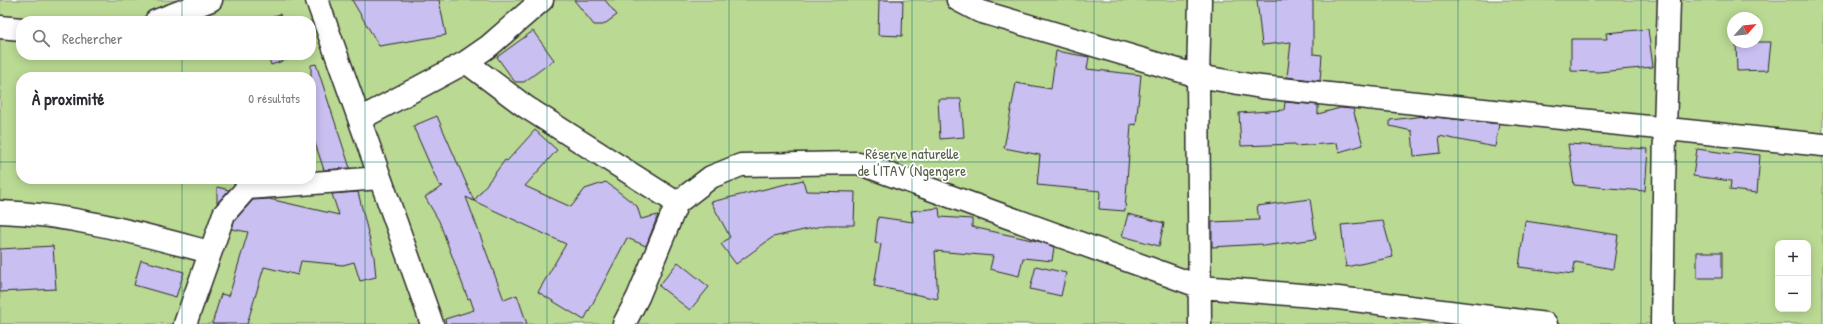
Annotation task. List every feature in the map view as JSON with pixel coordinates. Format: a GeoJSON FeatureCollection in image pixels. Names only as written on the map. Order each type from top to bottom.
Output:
{"type":"FeatureCollection","features":[{"type":"Feature","properties":{"kind":"street"},"geometry":{"type":"LineString","coordinates":[[169,16],[211,0]]}},
{"type":"Feature","properties":{"kind":"street"},"geometry":{"type":"LineString","coordinates":[[316,0],[360,119],[432,324]]}},
{"type":"Feature","properties":{"kind":"street"},"geometry":{"type":"LineString","coordinates":[[360,119],[466,62],[489,46],[542,0]]}},
{"type":"Feature","properties":{"kind":"street"},"geometry":{"type":"LineString","coordinates":[[958,0],[979,11],[1198,76],[1262,88],[1823,145]]}},
{"type":"Feature","properties":{"kind":"street"},"geometry":{"type":"LineString","coordinates":[[1200,0],[1198,76],[1201,287],[1200,324]]}},
{"type":"Feature","properties":{"kind":"street"},"geometry":{"type":"LineString","coordinates":[[1662,324],[1664,130],[1669,0]]}},
{"type":"Feature","properties":{"kind":"street"},"geometry":{"type":"LineString","coordinates":[[0,27],[16,29]]}},
{"type":"Feature","properties":{"kind":"street"},"geometry":{"type":"LineString","coordinates":[[466,62],[526,108],[677,203]]}},
{"type":"Feature","properties":{"kind":"street"},"geometry":{"type":"LineString","coordinates":[[624,324],[638,298],[677,203],[711,177],[741,165],[858,163],[1201,287],[1338,298],[1546,324]]}},
{"type":"Feature","properties":{"kind":"street"},"geometry":{"type":"LineString","coordinates":[[316,183],[380,178]]}},
{"type":"Feature","properties":{"kind":"street"},"geometry":{"type":"LineString","coordinates":[[185,324],[209,252],[224,214],[247,188],[300,184]]}},
{"type":"Feature","properties":{"kind":"street"},"geometry":{"type":"LineString","coordinates":[[0,212],[28,213],[121,229],[209,252]]}},
{"type":"Feature","properties":{"kind":"green space","name":"Réserve naturelle de l'ITAV (Ngengere"},"geometry":{"type":"Polygon","coordinates":[[[0,0],[1823,0],[1823,324],[0,324],[0,0]]]}},
{"type":"Feature","properties":{"kind":"building"},"geometry":{"type":"Polygon","coordinates":[[[352,0],[439,0],[446,35],[379,46],[352,0]]]}},
{"type":"Feature","properties":{"kind":"building"},"geometry":{"type":"Polygon","coordinates":[[[574,0],[605,0],[617,15],[603,25],[594,25],[574,0]]]}},
{"type":"Feature","properties":{"kind":"building"},"geometry":{"type":"Polygon","coordinates":[[[879,0],[903,0],[902,36],[878,35],[879,0]]]}},
{"type":"Feature","properties":{"kind":"building"},"geometry":{"type":"Polygon","coordinates":[[[1257,0],[1313,0],[1313,54],[1322,55],[1320,81],[1287,77],[1291,42],[1262,45],[1257,0]]]}},
{"type":"Feature","properties":{"kind":"building"},"geometry":{"type":"Polygon","coordinates":[[[1648,29],[1653,67],[1598,72],[1571,71],[1571,39],[1607,39],[1606,33],[1648,29]]]}},
{"type":"Feature","properties":{"kind":"building"},"geometry":{"type":"Polygon","coordinates":[[[533,31],[554,60],[524,82],[515,82],[497,57],[533,31]]]}},
{"type":"Feature","properties":{"kind":"building"},"geometry":{"type":"Polygon","coordinates":[[[1763,42],[1771,42],[1768,70],[1737,71],[1736,48],[1763,48],[1763,42]]]}},
{"type":"Feature","properties":{"kind":"building"},"geometry":{"type":"Polygon","coordinates":[[[1056,51],[1089,57],[1087,69],[1141,75],[1136,125],[1131,124],[1125,211],[1099,209],[1100,191],[1037,185],[1040,155],[1004,148],[1016,83],[1051,89],[1056,51]]]}},
{"type":"Feature","properties":{"kind":"building"},"geometry":{"type":"Polygon","coordinates":[[[270,60],[286,60],[271,65],[270,60]]]}},
{"type":"Feature","properties":{"kind":"building"},"geometry":{"type":"Polygon","coordinates":[[[316,64],[350,168],[324,170],[316,146],[316,72],[311,72],[311,65],[316,64]]]}},
{"type":"Feature","properties":{"kind":"building"},"geometry":{"type":"Polygon","coordinates":[[[938,99],[961,99],[964,137],[940,139],[938,99]]]}},
{"type":"Feature","properties":{"kind":"building"},"geometry":{"type":"Polygon","coordinates":[[[1285,102],[1318,105],[1318,114],[1340,108],[1353,109],[1363,145],[1339,152],[1337,143],[1295,146],[1295,144],[1241,146],[1239,113],[1284,110],[1285,102]]]}},
{"type":"Feature","properties":{"kind":"building"},"geometry":{"type":"Polygon","coordinates":[[[437,116],[474,201],[466,197],[504,300],[517,295],[527,324],[446,324],[445,319],[474,310],[470,298],[468,299],[439,221],[425,197],[443,186],[439,185],[413,126],[437,116]]]}},
{"type":"Feature","properties":{"kind":"building"},"geometry":{"type":"Polygon","coordinates":[[[1425,116],[1499,124],[1495,147],[1439,136],[1441,153],[1414,156],[1412,131],[1390,126],[1390,120],[1425,116]]]}},
{"type":"Feature","properties":{"kind":"building"},"geometry":{"type":"Polygon","coordinates":[[[535,130],[557,150],[525,186],[571,207],[585,189],[606,182],[637,206],[641,219],[658,215],[646,246],[627,238],[584,320],[538,292],[566,244],[474,201],[505,160],[507,161],[535,130]]]}},
{"type":"Feature","properties":{"kind":"building"},"geometry":{"type":"Polygon","coordinates":[[[1568,144],[1648,149],[1645,191],[1574,185],[1568,144]]]}},
{"type":"Feature","properties":{"kind":"building"},"geometry":{"type":"Polygon","coordinates":[[[1697,149],[1733,154],[1734,152],[1760,155],[1757,193],[1730,190],[1731,181],[1693,176],[1697,149]]]}},
{"type":"Feature","properties":{"kind":"building"},"geometry":{"type":"Polygon","coordinates":[[[803,180],[806,191],[855,192],[854,225],[826,225],[773,237],[736,264],[721,244],[730,237],[711,202],[803,180]]]}},
{"type":"Feature","properties":{"kind":"building"},"geometry":{"type":"Polygon","coordinates":[[[217,187],[229,190],[217,203],[217,187]]]}},
{"type":"Feature","properties":{"kind":"building"},"geometry":{"type":"Polygon","coordinates":[[[358,192],[374,257],[376,277],[360,281],[354,262],[343,265],[301,261],[298,275],[264,267],[247,324],[212,324],[221,294],[229,296],[248,232],[232,229],[235,220],[253,200],[269,199],[339,215],[332,194],[358,192]]]}},
{"type":"Feature","properties":{"kind":"building"},"geometry":{"type":"Polygon","coordinates":[[[1310,199],[1316,239],[1263,246],[1262,244],[1212,247],[1212,222],[1259,220],[1257,206],[1310,199]]]}},
{"type":"Feature","properties":{"kind":"building"},"geometry":{"type":"Polygon","coordinates":[[[939,208],[940,217],[972,219],[972,227],[1041,242],[1054,247],[1052,261],[1023,258],[1019,276],[990,269],[993,256],[935,251],[938,299],[874,286],[881,244],[875,243],[878,217],[913,222],[911,211],[939,208]]]}},
{"type":"Feature","properties":{"kind":"building"},"geometry":{"type":"Polygon","coordinates":[[[1128,214],[1164,223],[1159,246],[1122,236],[1128,214]]]}},
{"type":"Feature","properties":{"kind":"building"},"geometry":{"type":"Polygon","coordinates":[[[1383,221],[1393,257],[1346,267],[1341,225],[1383,221]]]}},
{"type":"Feature","properties":{"kind":"building"},"geometry":{"type":"Polygon","coordinates":[[[1525,221],[1618,235],[1613,269],[1575,262],[1573,274],[1519,267],[1525,221]]]}},
{"type":"Feature","properties":{"kind":"building"},"geometry":{"type":"Polygon","coordinates":[[[53,246],[56,289],[0,292],[0,249],[53,246]]]}},
{"type":"Feature","properties":{"kind":"building"},"geometry":{"type":"Polygon","coordinates":[[[1697,252],[1722,252],[1722,278],[1697,278],[1697,252]]]}},
{"type":"Feature","properties":{"kind":"building"},"geometry":{"type":"Polygon","coordinates":[[[141,260],[184,272],[176,297],[134,285],[141,260]]]}},
{"type":"Feature","properties":{"kind":"building"},"geometry":{"type":"Polygon","coordinates":[[[678,262],[709,287],[690,310],[659,286],[678,262]]]}},
{"type":"Feature","properties":{"kind":"building"},"geometry":{"type":"Polygon","coordinates":[[[1036,266],[1066,273],[1061,296],[1030,289],[1036,266]]]}}]}
